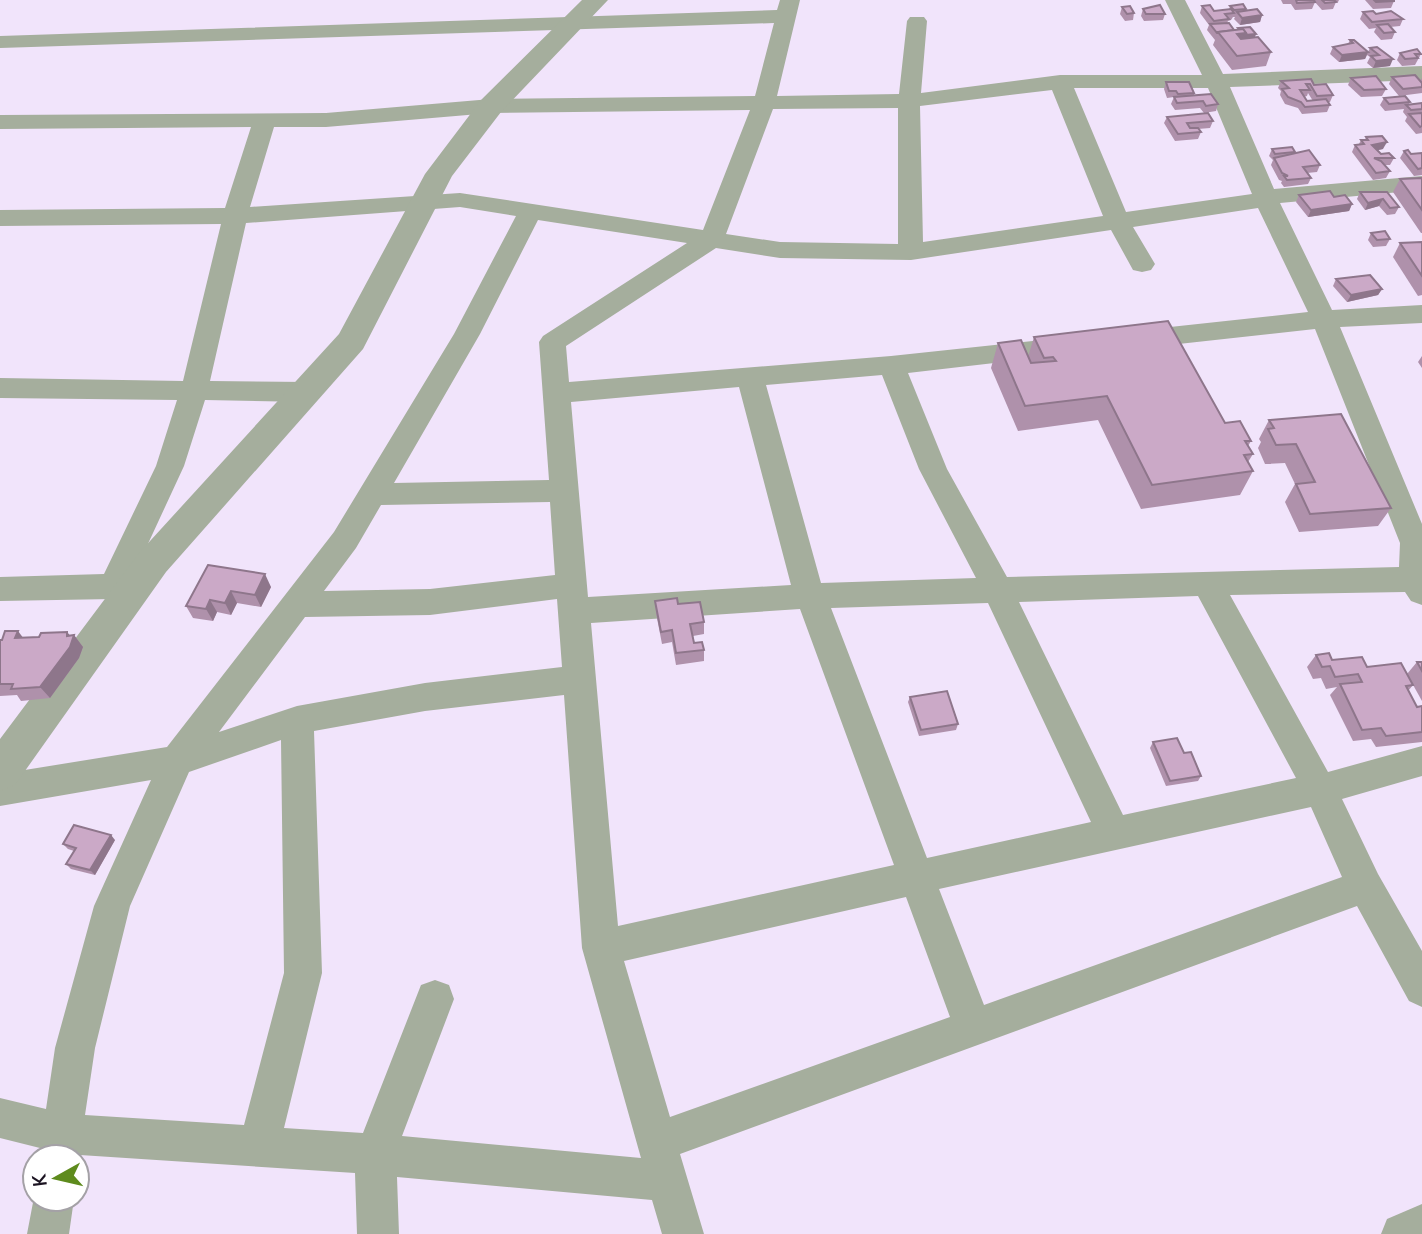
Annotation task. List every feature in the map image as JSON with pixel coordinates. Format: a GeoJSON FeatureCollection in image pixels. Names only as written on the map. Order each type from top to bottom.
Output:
{"type":"FeatureCollection","features":[{"type":"Feature","properties":{"kind":"street"},"geometry":{"type":"LineString","coordinates":[[712,18],[726,0]]}},
{"type":"Feature","properties":{"kind":"street"},"geometry":{"type":"LineString","coordinates":[[296,604],[811,596],[1207,583],[1419,584],[1415,543],[1324,319],[1266,199],[1216,81],[1175,0]]}},
{"type":"Feature","properties":{"kind":"street"},"geometry":{"type":"LineString","coordinates":[[0,42],[584,12],[712,18],[788,8],[764,103],[712,239],[552,342],[601,948],[683,1234]]}},
{"type":"Feature","properties":{"kind":"street"},"geometry":{"type":"LineString","coordinates":[[0,589],[124,586],[153,562],[352,341],[439,174],[491,106],[584,12]]}},
{"type":"Feature","properties":{"kind":"street"},"geometry":{"type":"LineString","coordinates":[[911,252],[909,101],[917,21]]}},
{"type":"Feature","properties":{"kind":"street"},"geometry":{"type":"LineString","coordinates":[[0,122],[326,120],[491,106],[909,101],[1060,82],[1216,81],[1422,73]]}},
{"type":"Feature","properties":{"kind":"street"},"geometry":{"type":"LineString","coordinates":[[1060,82],[1116,219],[1142,264]]}},
{"type":"Feature","properties":{"kind":"street"},"geometry":{"type":"LineString","coordinates":[[0,772],[124,586],[170,466],[194,390],[235,216],[265,120]]}},
{"type":"Feature","properties":{"kind":"street"},"geometry":{"type":"LineString","coordinates":[[0,218],[235,216],[460,200],[780,250],[911,252],[1116,219],[1266,199],[1282,194],[1422,183]]}},
{"type":"Feature","properties":{"kind":"street"},"geometry":{"type":"LineString","coordinates":[[61,1143],[75,1048],[112,906],[177,761],[345,540],[467,334],[531,210]]}},
{"type":"Feature","properties":{"kind":"street"},"geometry":{"type":"LineString","coordinates":[[556,393],[891,365],[1324,319],[1422,314]]}},
{"type":"Feature","properties":{"kind":"street"},"geometry":{"type":"LineString","coordinates":[[891,365],[933,469],[998,590],[1114,834]]}},
{"type":"Feature","properties":{"kind":"street"},"geometry":{"type":"LineString","coordinates":[[750,377],[801,570],[973,1027]]}},
{"type":"Feature","properties":{"kind":"street"},"geometry":{"type":"LineString","coordinates":[[0,388],[307,392]]}},
{"type":"Feature","properties":{"kind":"street"},"geometry":{"type":"LineString","coordinates":[[373,494],[564,491]]}},
{"type":"Feature","properties":{"kind":"street"},"geometry":{"type":"LineString","coordinates":[[1207,583],[1320,790],[1365,886],[1422,988]]}},
{"type":"Feature","properties":{"kind":"street"},"geometry":{"type":"LineString","coordinates":[[0,790],[177,761],[296,720],[425,697],[580,679]]}},
{"type":"Feature","properties":{"kind":"street"},"geometry":{"type":"LineString","coordinates":[[259,1146],[303,973],[296,720]]}},
{"type":"Feature","properties":{"kind":"street"},"geometry":{"type":"LineString","coordinates":[[601,948],[1320,790],[1422,761]]}},
{"type":"Feature","properties":{"kind":"street"},"geometry":{"type":"LineString","coordinates":[[656,1142],[1365,886]]}},
{"type":"Feature","properties":{"kind":"street"},"geometry":{"type":"LineString","coordinates":[[378,1234],[375,1154],[435,999]]}},
{"type":"Feature","properties":{"kind":"street"},"geometry":{"type":"LineString","coordinates":[[0,1118],[54,1143]]}},
{"type":"Feature","properties":{"kind":"street"},"geometry":{"type":"LineString","coordinates":[[91,1146],[259,1146],[667,1181]]}},
{"type":"Feature","properties":{"kind":"street"},"geometry":{"type":"LineString","coordinates":[[48,1234],[51,1213]]}},
{"type":"Feature","properties":{"kind":"street"},"geometry":{"type":"LineString","coordinates":[[1402,1234],[1422,1225]]}},
{"type":"Feature","properties":{"kind":"building"},"geometry":{"type":"Polygon","coordinates":[[[1296,0],[1314,0],[1315,2],[1297,3],[1296,0]]]}},
{"type":"Feature","properties":{"kind":"building"},"geometry":{"type":"Polygon","coordinates":[[[1243,4],[1246,9],[1234,10],[1230,6],[1243,4]]]}},
{"type":"Feature","properties":{"kind":"building"},"geometry":{"type":"Polygon","coordinates":[[[1160,5],[1165,14],[1146,14],[1143,9],[1160,5]]]}},
{"type":"Feature","properties":{"kind":"building"},"geometry":{"type":"Polygon","coordinates":[[[1210,5],[1214,11],[1231,9],[1234,13],[1225,14],[1229,19],[1214,21],[1202,6],[1210,5]]]}},
{"type":"Feature","properties":{"kind":"building"},"geometry":{"type":"Polygon","coordinates":[[[1130,6],[1134,13],[1127,14],[1122,7],[1130,6]]]}},
{"type":"Feature","properties":{"kind":"building"},"geometry":{"type":"Polygon","coordinates":[[[1257,9],[1262,15],[1242,18],[1237,12],[1257,9]]]}},
{"type":"Feature","properties":{"kind":"building"},"geometry":{"type":"Polygon","coordinates":[[[1373,11],[1376,14],[1391,11],[1403,19],[1372,22],[1363,12],[1373,11]]]}},
{"type":"Feature","properties":{"kind":"building"},"geometry":{"type":"Polygon","coordinates":[[[1229,23],[1234,30],[1219,33],[1217,33],[1210,24],[1229,23]]]}},
{"type":"Feature","properties":{"kind":"building"},"geometry":{"type":"Polygon","coordinates":[[[1388,24],[1395,32],[1384,33],[1377,25],[1388,24]]]}},
{"type":"Feature","properties":{"kind":"building"},"geometry":{"type":"Polygon","coordinates":[[[1250,27],[1256,34],[1245,35],[1243,29],[1238,28],[1250,27]]]}},
{"type":"Feature","properties":{"kind":"building"},"geometry":{"type":"Polygon","coordinates":[[[1243,29],[1246,33],[1237,34],[1241,39],[1258,37],[1271,52],[1237,56],[1218,32],[1243,29]]]}},
{"type":"Feature","properties":{"kind":"building"},"geometry":{"type":"Polygon","coordinates":[[[1350,40],[1354,40],[1368,52],[1342,55],[1333,47],[1353,43],[1350,40]]]}},
{"type":"Feature","properties":{"kind":"building"},"geometry":{"type":"Polygon","coordinates":[[[1377,47],[1393,59],[1376,61],[1371,56],[1379,55],[1370,48],[1377,47]]]}},
{"type":"Feature","properties":{"kind":"building"},"geometry":{"type":"Polygon","coordinates":[[[1417,49],[1421,54],[1415,54],[1418,58],[1405,59],[1400,53],[1417,49]]]}},
{"type":"Feature","properties":{"kind":"building"},"geometry":{"type":"Polygon","coordinates":[[[1415,75],[1422,87],[1403,89],[1392,77],[1415,75]]]}},
{"type":"Feature","properties":{"kind":"building"},"geometry":{"type":"Polygon","coordinates":[[[1376,76],[1386,89],[1364,90],[1351,78],[1376,76]]]}},
{"type":"Feature","properties":{"kind":"building"},"geometry":{"type":"Polygon","coordinates":[[[1311,79],[1314,85],[1326,84],[1333,95],[1317,96],[1310,84],[1306,84],[1310,90],[1300,90],[1307,101],[1326,99],[1330,105],[1305,107],[1301,102],[1288,97],[1282,89],[1289,88],[1281,81],[1311,79]]]}},
{"type":"Feature","properties":{"kind":"building"},"geometry":{"type":"Polygon","coordinates":[[[1166,82],[1189,82],[1194,93],[1178,94],[1176,91],[1169,91],[1166,82]]]}},
{"type":"Feature","properties":{"kind":"building"},"geometry":{"type":"Polygon","coordinates":[[[1211,94],[1218,104],[1206,106],[1203,101],[1177,103],[1174,97],[1211,94]]]}},
{"type":"Feature","properties":{"kind":"building"},"geometry":{"type":"Polygon","coordinates":[[[1405,96],[1410,102],[1389,104],[1384,98],[1405,96]]]}},
{"type":"Feature","properties":{"kind":"building"},"geometry":{"type":"Polygon","coordinates":[[[1422,103],[1422,109],[1411,110],[1406,105],[1422,103]]]}},
{"type":"Feature","properties":{"kind":"building"},"geometry":{"type":"Polygon","coordinates":[[[1208,113],[1213,121],[1187,123],[1190,128],[1198,128],[1201,132],[1178,134],[1167,117],[1208,113]]]}},
{"type":"Feature","properties":{"kind":"building"},"geometry":{"type":"Polygon","coordinates":[[[1422,113],[1422,126],[1420,127],[1409,114],[1422,113]]]}},
{"type":"Feature","properties":{"kind":"building"},"geometry":{"type":"Polygon","coordinates":[[[1382,136],[1387,142],[1372,145],[1381,154],[1389,153],[1394,158],[1374,158],[1390,171],[1376,173],[1355,145],[1364,144],[1361,140],[1368,140],[1366,137],[1382,136]]]}},
{"type":"Feature","properties":{"kind":"building"},"geometry":{"type":"Polygon","coordinates":[[[1292,147],[1295,152],[1275,154],[1272,149],[1292,147]]]}},
{"type":"Feature","properties":{"kind":"building"},"geometry":{"type":"Polygon","coordinates":[[[1309,150],[1320,165],[1303,167],[1311,178],[1287,180],[1284,176],[1288,176],[1282,173],[1274,158],[1309,150]]]}},
{"type":"Feature","properties":{"kind":"building"},"geometry":{"type":"Polygon","coordinates":[[[1408,150],[1411,154],[1422,153],[1422,168],[1418,169],[1404,151],[1408,150]]]}},
{"type":"Feature","properties":{"kind":"building"},"geometry":{"type":"Polygon","coordinates":[[[1422,178],[1422,210],[1400,179],[1422,178]]]}},
{"type":"Feature","properties":{"kind":"building"},"geometry":{"type":"Polygon","coordinates":[[[1330,191],[1334,197],[1345,195],[1352,204],[1311,210],[1299,195],[1330,191]]]}},
{"type":"Feature","properties":{"kind":"building"},"geometry":{"type":"Polygon","coordinates":[[[1360,192],[1387,192],[1399,207],[1390,208],[1383,199],[1368,203],[1360,192]]]}},
{"type":"Feature","properties":{"kind":"building"},"geometry":{"type":"Polygon","coordinates":[[[1385,231],[1390,239],[1377,240],[1371,233],[1385,231]]]}},
{"type":"Feature","properties":{"kind":"building"},"geometry":{"type":"Polygon","coordinates":[[[1422,242],[1422,276],[1400,243],[1422,242]]]}},
{"type":"Feature","properties":{"kind":"building"},"geometry":{"type":"Polygon","coordinates":[[[1370,275],[1382,289],[1351,295],[1336,279],[1370,275]]]}},
{"type":"Feature","properties":{"kind":"building"},"geometry":{"type":"Polygon","coordinates":[[[1168,321],[1225,423],[1240,421],[1251,441],[1245,441],[1253,454],[1244,455],[1253,471],[1152,485],[1107,396],[1025,406],[998,343],[1021,340],[1031,363],[1056,361],[1053,357],[1044,358],[1034,337],[1168,321]]]}},
{"type":"Feature","properties":{"kind":"building"},"geometry":{"type":"Polygon","coordinates":[[[1341,414],[1391,508],[1310,514],[1296,484],[1315,482],[1296,444],[1276,445],[1268,429],[1274,428],[1269,420],[1341,414]]]}},
{"type":"Feature","properties":{"kind":"building"},"geometry":{"type":"Polygon","coordinates":[[[208,565],[265,574],[255,595],[231,591],[225,603],[210,600],[206,609],[186,606],[208,565]]]}},
{"type":"Feature","properties":{"kind":"building"},"geometry":{"type":"Polygon","coordinates":[[[677,598],[678,604],[700,602],[704,622],[690,624],[694,643],[702,642],[704,650],[676,653],[672,630],[661,632],[655,601],[677,598]]]}},
{"type":"Feature","properties":{"kind":"building"},"geometry":{"type":"Polygon","coordinates":[[[5,631],[18,631],[15,638],[39,637],[41,633],[67,632],[67,636],[74,635],[70,647],[40,687],[11,689],[13,684],[0,684],[0,640],[5,631]]]}},
{"type":"Feature","properties":{"kind":"building"},"geometry":{"type":"Polygon","coordinates":[[[1329,653],[1332,660],[1362,657],[1367,667],[1401,663],[1413,685],[1406,686],[1417,707],[1422,706],[1422,732],[1386,736],[1381,728],[1362,730],[1340,684],[1362,682],[1358,674],[1335,677],[1330,666],[1322,667],[1316,655],[1329,653]]]}},
{"type":"Feature","properties":{"kind":"building"},"geometry":{"type":"Polygon","coordinates":[[[947,691],[958,724],[921,730],[910,697],[947,691]]]}},
{"type":"Feature","properties":{"kind":"building"},"geometry":{"type":"Polygon","coordinates":[[[1177,738],[1184,753],[1191,752],[1201,776],[1170,781],[1153,742],[1177,738]]]}},
{"type":"Feature","properties":{"kind":"building"},"geometry":{"type":"Polygon","coordinates":[[[74,825],[111,835],[90,870],[66,864],[76,848],[63,844],[74,825]]]}}]}
